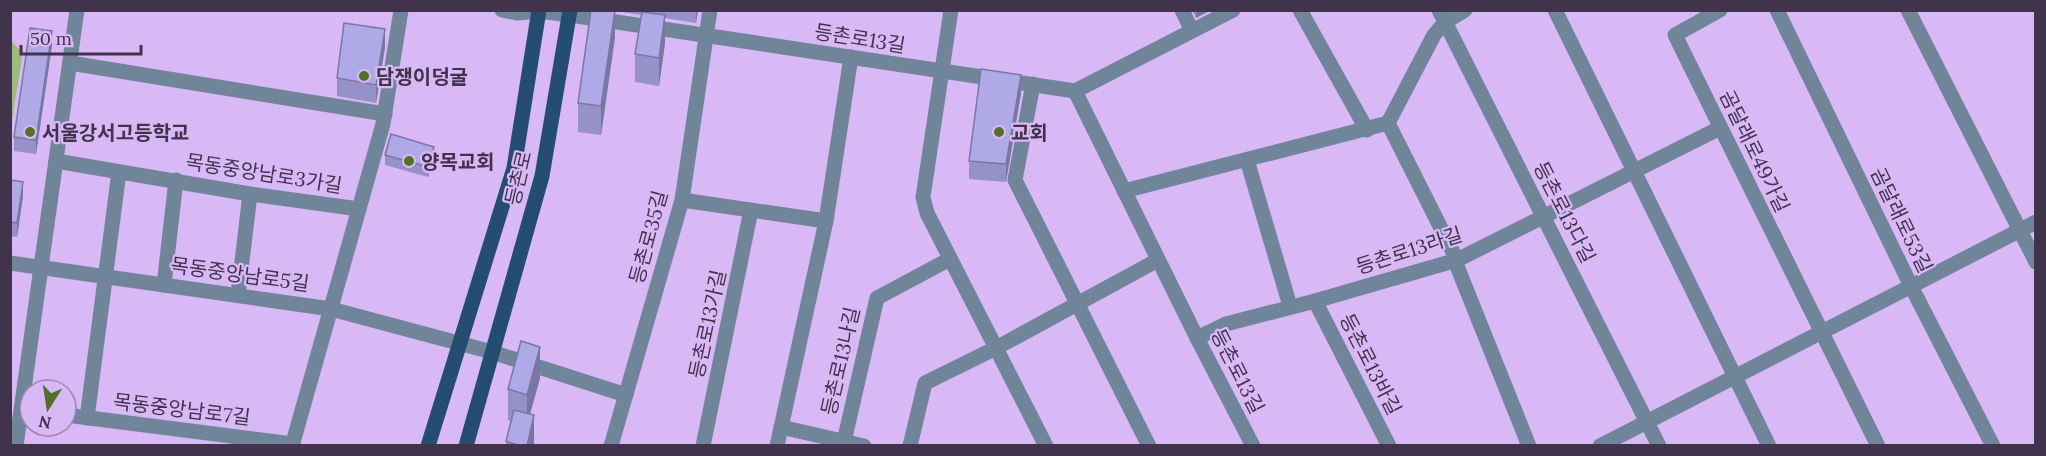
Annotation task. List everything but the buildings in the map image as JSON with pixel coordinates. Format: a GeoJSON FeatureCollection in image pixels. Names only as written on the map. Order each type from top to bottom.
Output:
{"type":"FeatureCollection","features":[{"type":"Feature","properties":{"kind":"main road","name":"등촌로"},"geometry":{"type":"LineString","coordinates":[[428,446],[514,168],[539,11]]}},
{"type":"Feature","properties":{"kind":"main road","name":"등촌로"},"geometry":{"type":"LineString","coordinates":[[466,446],[542,176],[570,13]]}},
{"type":"Feature","properties":{"kind":"street"},"geometry":{"type":"LineString","coordinates":[[25,378],[77,10]]}},
{"type":"Feature","properties":{"kind":"street","name":"목동중앙남로3가길"},"geometry":{"type":"LineString","coordinates":[[292,445],[385,114],[401,10]]}},
{"type":"Feature","properties":{"kind":"street","name":"등촌로13길"},"geometry":{"type":"LineString","coordinates":[[502,10],[517,13],[539,11],[570,13],[706,36],[1074,91],[1253,446]]}},
{"type":"Feature","properties":{"kind":"street","name":"등촌로35길"},"geometry":{"type":"LineString","coordinates":[[611,446],[682,200],[710,10]]}},
{"type":"Feature","properties":{"kind":"street"},"geometry":{"type":"LineString","coordinates":[[951,10],[923,197],[927,213],[1046,446]]}},
{"type":"Feature","properties":{"kind":"street"},"geometry":{"type":"LineString","coordinates":[[1182,10],[1192,31]]}},
{"type":"Feature","properties":{"kind":"street"},"geometry":{"type":"LineString","coordinates":[[1074,91],[1233,10]]}},
{"type":"Feature","properties":{"kind":"street"},"geometry":{"type":"LineString","coordinates":[[1300,10],[1367,130]]}},
{"type":"Feature","properties":{"kind":"street"},"geometry":{"type":"LineString","coordinates":[[1124,191],[1388,123],[1442,16],[1465,10]]}},
{"type":"Feature","properties":{"kind":"street"},"geometry":{"type":"LineString","coordinates":[[1555,10],[1769,446]]}},
{"type":"Feature","properties":{"kind":"street","name":"곰달래로49가길"},"geometry":{"type":"LineString","coordinates":[[1720,10],[1675,35],[1821,332]]}},
{"type":"Feature","properties":{"kind":"street","name":"곰달래로53길"},"geometry":{"type":"LineString","coordinates":[[1776,10],[1911,286],[1993,446]]}},
{"type":"Feature","properties":{"kind":"street"},"geometry":{"type":"LineString","coordinates":[[1908,10],[2036,262]]}},
{"type":"Feature","properties":{"kind":"street","name":"등촌로13다길"},"geometry":{"type":"LineString","coordinates":[[1442,16],[1647,422]]}},
{"type":"Feature","properties":{"kind":"street"},"geometry":{"type":"LineString","coordinates":[[777,446],[826,221],[851,57]]}},
{"type":"Feature","properties":{"kind":"street"},"geometry":{"type":"LineString","coordinates":[[70,63],[385,114]]}},
{"type":"Feature","properties":{"kind":"street"},"geometry":{"type":"LineString","coordinates":[[1033,84],[1015,180],[1149,446]]}},
{"type":"Feature","properties":{"kind":"street"},"geometry":{"type":"LineString","coordinates":[[1388,123],[1457,260],[1457,266],[1529,446]]}},
{"type":"Feature","properties":{"kind":"street","name":"등촌로13라길"},"geometry":{"type":"LineString","coordinates":[[1197,338],[1226,324],[1457,260],[1720,128]]}},
{"type":"Feature","properties":{"kind":"street"},"geometry":{"type":"LineString","coordinates":[[1247,160],[1290,306]]}},
{"type":"Feature","properties":{"kind":"street","name":"목동중앙남로3가길"},"geometry":{"type":"LineString","coordinates":[[56,161],[250,194],[359,209]]}},
{"type":"Feature","properties":{"kind":"street"},"geometry":{"type":"LineString","coordinates":[[87,418],[119,172]]}},
{"type":"Feature","properties":{"kind":"street"},"geometry":{"type":"LineString","coordinates":[[164,285],[176,180]]}},
{"type":"Feature","properties":{"kind":"street"},"geometry":{"type":"LineString","coordinates":[[238,295],[250,194]]}},
{"type":"Feature","properties":{"kind":"street"},"geometry":{"type":"LineString","coordinates":[[682,200],[826,221]]}},
{"type":"Feature","properties":{"kind":"street","name":"등촌로13가길"},"geometry":{"type":"LineString","coordinates":[[703,446],[751,210]]}},
{"type":"Feature","properties":{"kind":"street"},"geometry":{"type":"LineString","coordinates":[[1600,446],[2036,222]]}},
{"type":"Feature","properties":{"kind":"street","name":"등촌로13나길"},"geometry":{"type":"LineString","coordinates":[[843,443],[877,298],[950,259]]}},
{"type":"Feature","properties":{"kind":"street"},"geometry":{"type":"LineString","coordinates":[[910,446],[925,383],[996,348],[1158,260]]}},
{"type":"Feature","properties":{"kind":"street","name":"목동중앙남로5길"},"geometry":{"type":"LineString","coordinates":[[10,263],[331,309],[459,343]]}},
{"type":"Feature","properties":{"kind":"street","name":"등촌로13바길"},"geometry":{"type":"LineString","coordinates":[[1315,301],[1389,446]]}},
{"type":"Feature","properties":{"kind":"street"},"geometry":{"type":"LineString","coordinates":[[1821,332],[1878,446]]}},
{"type":"Feature","properties":{"kind":"street"},"geometry":{"type":"LineString","coordinates":[[459,343],[626,395]]}},
{"type":"Feature","properties":{"kind":"street","name":"목동중앙남로7길"},"geometry":{"type":"LineString","coordinates":[[78,417],[292,445]]}},
{"type":"Feature","properties":{"kind":"street"},"geometry":{"type":"LineString","coordinates":[[1647,422],[1659,446]]}},
{"type":"Feature","properties":{"kind":"street"},"geometry":{"type":"LineString","coordinates":[[15,446],[18,424]]}},
{"type":"Feature","properties":{"kind":"street"},"geometry":{"type":"LineString","coordinates":[[781,427],[864,446]]}},
{"type":"Feature","properties":{"kind":"green space"},"geometry":{"type":"Polygon","coordinates":[[[11,41],[21,51],[22,58],[11,127],[11,41]]]}},
{"type":"Feature","properties":{"kind":"place","name":"담쟁이덩굴"},"geometry":{"type":"Point","coordinates":[364,76]}},
{"type":"Feature","properties":{"kind":"place","name":"서울강서고등학교"},"geometry":{"type":"Point","coordinates":[30,132]}},
{"type":"Feature","properties":{"kind":"place","name":"교회"},"geometry":{"type":"Point","coordinates":[999,132]}},
{"type":"Feature","properties":{"kind":"place","name":"양목교회"},"geometry":{"type":"Point","coordinates":[409,161]}}]}
